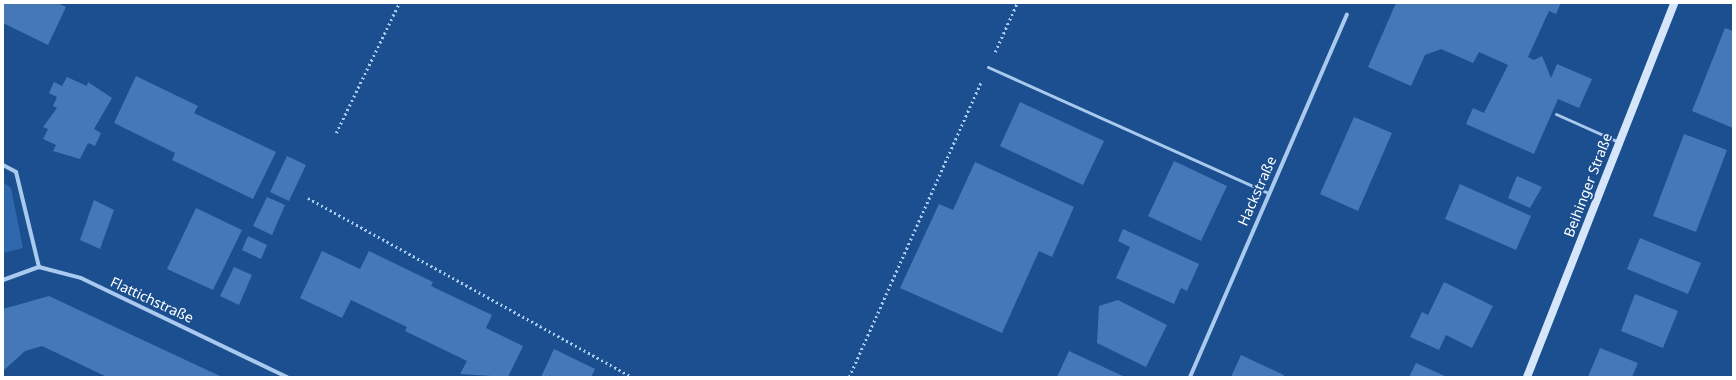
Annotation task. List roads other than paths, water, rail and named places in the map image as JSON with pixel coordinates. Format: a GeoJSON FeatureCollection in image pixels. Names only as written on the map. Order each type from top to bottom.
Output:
{"type":"FeatureCollection","features":[{"type":"Feature","properties":{"kind":"main road","name":"Beihinger Straße"},"geometry":{"type":"LineString","coordinates":[[1527,377],[1674,3]]}},
{"type":"Feature","properties":{"kind":"street","name":"Hackstraße"},"geometry":{"type":"LineString","coordinates":[[1190,377],[1268,193],[1347,15]]}},
{"type":"Feature","properties":{"kind":"street"},"geometry":{"type":"LineString","coordinates":[[3,165],[16,172],[39,267],[3,280]]}},
{"type":"Feature","properties":{"kind":"street","name":"Flattichstraße"},"geometry":{"type":"LineString","coordinates":[[39,267],[81,278],[287,377]]}},
{"type":"Feature","properties":{"kind":"lane"},"geometry":{"type":"LineString","coordinates":[[988,67],[1268,193]]}},
{"type":"Feature","properties":{"kind":"lane"},"geometry":{"type":"LineString","coordinates":[[1556,114],[1619,142]]}}]}
